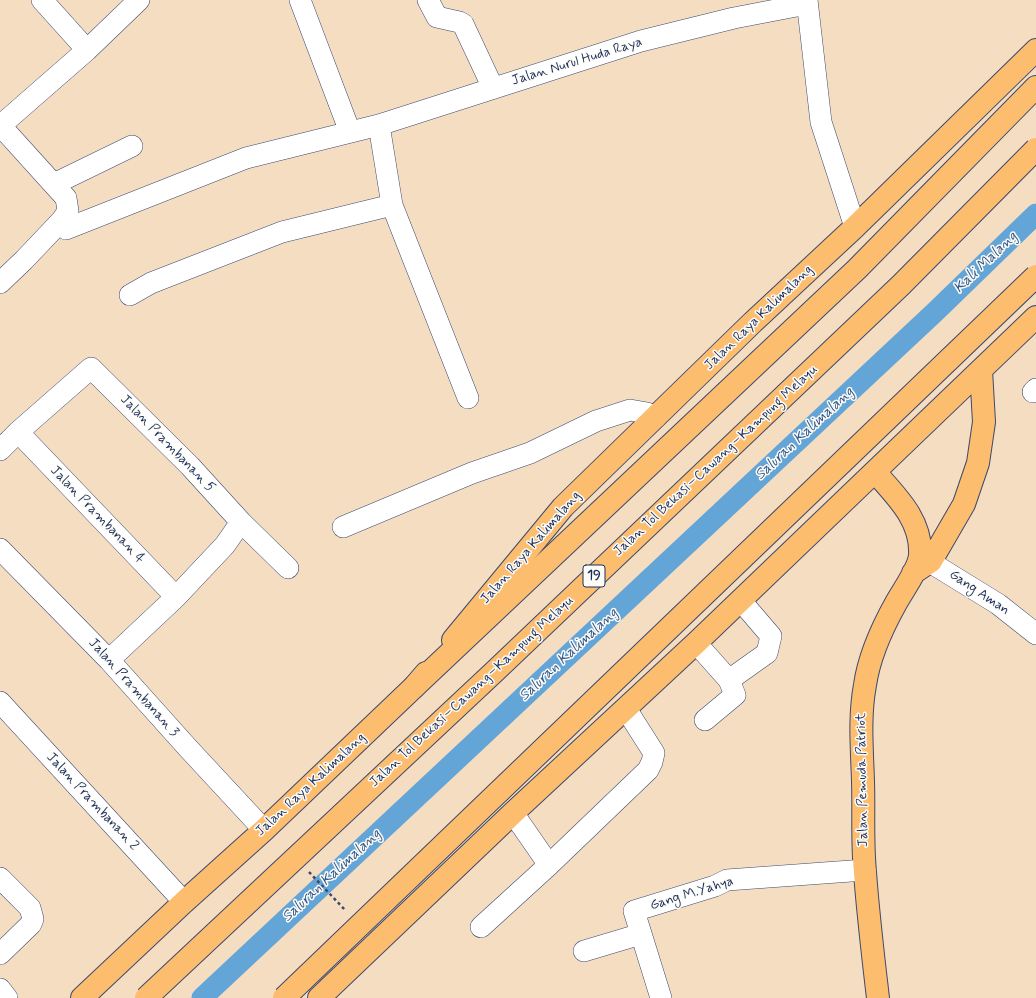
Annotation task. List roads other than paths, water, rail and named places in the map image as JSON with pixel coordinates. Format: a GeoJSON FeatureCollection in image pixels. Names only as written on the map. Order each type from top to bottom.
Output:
{"type":"FeatureCollection","features":[{"type":"Feature","properties":{"kind":"main road","name":"Jalan Raya Kalimalang"},"geometry":{"type":"LineString","coordinates":[[82,998],[184,902],[264,830],[414,687],[563,507],[753,322],[855,228],[1036,50]]}},
{"type":"Feature","properties":{"kind":"main road"},"geometry":{"type":"LineString","coordinates":[[414,687],[857,269],[1036,87]]}},
{"type":"Feature","properties":{"kind":"main road","name":"Jalan Tol Bekasi–Cawang–Kampung Melayu"},"geometry":{"type":"LineString","coordinates":[[146,998],[487,678],[901,285],[1036,149]]}},
{"type":"Feature","properties":{"kind":"main road"},"geometry":{"type":"LineString","coordinates":[[284,998],[1036,276]]}},
{"type":"Feature","properties":{"kind":"main road"},"geometry":{"type":"LineString","coordinates":[[320,998],[513,813],[741,601],[1036,317]]}},
{"type":"Feature","properties":{"kind":"main road","name":"Jalan Pemuda Patriot"},"geometry":{"type":"LineString","coordinates":[[878,998],[864,870],[861,722],[865,684],[873,652],[895,604],[921,563],[964,504],[978,463],[984,422],[981,370]]}},
{"type":"Feature","properties":{"kind":"main road"},"geometry":{"type":"LineString","coordinates":[[875,472],[909,513],[917,531],[921,563]]}},
{"type":"Feature","properties":{"kind":"street"},"geometry":{"type":"LineString","coordinates":[[42,0],[87,50]]}},
{"type":"Feature","properties":{"kind":"street"},"geometry":{"type":"LineString","coordinates":[[0,283],[62,220],[68,211],[60,191],[0,126],[87,50],[139,0]]}},
{"type":"Feature","properties":{"kind":"street"},"geometry":{"type":"LineString","coordinates":[[300,0],[350,132]]}},
{"type":"Feature","properties":{"kind":"street"},"geometry":{"type":"LineString","coordinates":[[428,0],[437,16],[457,21],[462,24],[493,88]]}},
{"type":"Feature","properties":{"kind":"street"},"geometry":{"type":"LineString","coordinates":[[807,2],[821,122],[855,228]]}},
{"type":"Feature","properties":{"kind":"street","name":"Jalan Nurul Huda Raya"},"geometry":{"type":"LineString","coordinates":[[66,229],[246,158],[378,125],[641,42],[734,18],[807,2]]}},
{"type":"Feature","properties":{"kind":"street"},"geometry":{"type":"LineString","coordinates":[[378,125],[392,204],[468,398]]}},
{"type":"Feature","properties":{"kind":"street"},"geometry":{"type":"LineString","coordinates":[[60,191],[132,146]]}},
{"type":"Feature","properties":{"kind":"street"},"geometry":{"type":"LineString","coordinates":[[130,296],[151,283],[282,232],[392,204]]}},
{"type":"Feature","properties":{"kind":"street","name":"Jalan Prambanan 5"},"geometry":{"type":"LineString","coordinates":[[18,432],[91,368],[190,466],[241,522],[288,568]]}},
{"type":"Feature","properties":{"kind":"street"},"geometry":{"type":"LineString","coordinates":[[343,528],[472,473],[530,453],[596,421],[630,410],[647,413],[656,417]]}},
{"type":"Feature","properties":{"kind":"street"},"geometry":{"type":"LineString","coordinates":[[0,450],[18,432]]}},
{"type":"Feature","properties":{"kind":"street","name":"Jalan Prambanan 4"},"geometry":{"type":"LineString","coordinates":[[18,432],[176,597]]}},
{"type":"Feature","properties":{"kind":"street"},"geometry":{"type":"LineString","coordinates":[[109,660],[176,597],[225,545],[241,522]]}},
{"type":"Feature","properties":{"kind":"street","name":"Jalan Prambanan 3"},"geometry":{"type":"LineString","coordinates":[[0,549],[109,660],[264,830]]}},
{"type":"Feature","properties":{"kind":"street","name":"Gang Aman"},"geometry":{"type":"LineString","coordinates":[[921,563],[998,604],[1036,634]]}},
{"type":"Feature","properties":{"kind":"street"},"geometry":{"type":"LineString","coordinates":[[730,680],[767,653],[771,636],[741,601]]}},
{"type":"Feature","properties":{"kind":"street"},"geometry":{"type":"LineString","coordinates":[[696,643],[730,680],[735,695],[705,720]]}},
{"type":"Feature","properties":{"kind":"street","name":"Jalan Prambanan 2"},"geometry":{"type":"LineString","coordinates":[[0,702],[184,902]]}},
{"type":"Feature","properties":{"kind":"street"},"geometry":{"type":"LineString","coordinates":[[481,927],[549,865],[648,770],[654,753],[626,709]]}},
{"type":"Feature","properties":{"kind":"street"},"geometry":{"type":"LineString","coordinates":[[513,813],[549,865]]}},
{"type":"Feature","properties":{"kind":"street","name":"Gang M.Yahya"},"geometry":{"type":"LineString","coordinates":[[661,998],[634,911],[715,886],[727,880],[864,870]]}},
{"type":"Feature","properties":{"kind":"street"},"geometry":{"type":"LineString","coordinates":[[0,878],[30,908],[33,919],[31,924],[0,954]]}},
{"type":"Feature","properties":{"kind":"street"},"geometry":{"type":"LineString","coordinates":[[584,951],[641,934]]}},
{"type":"Feature","properties":{"kind":"street"},"geometry":{"type":"LineString","coordinates":[[0,989],[7,998]]}},
{"type":"Feature","properties":{"kind":"waterway","name":"Saluran Kalimalang"},"geometry":{"type":"LineString","coordinates":[[202,998],[935,312],[1036,214]]}},
{"type":"Feature","properties":{"kind":"water label","name":"Kali Malang"},"geometry":{"type":"Point","coordinates":[986,263]}}]}
